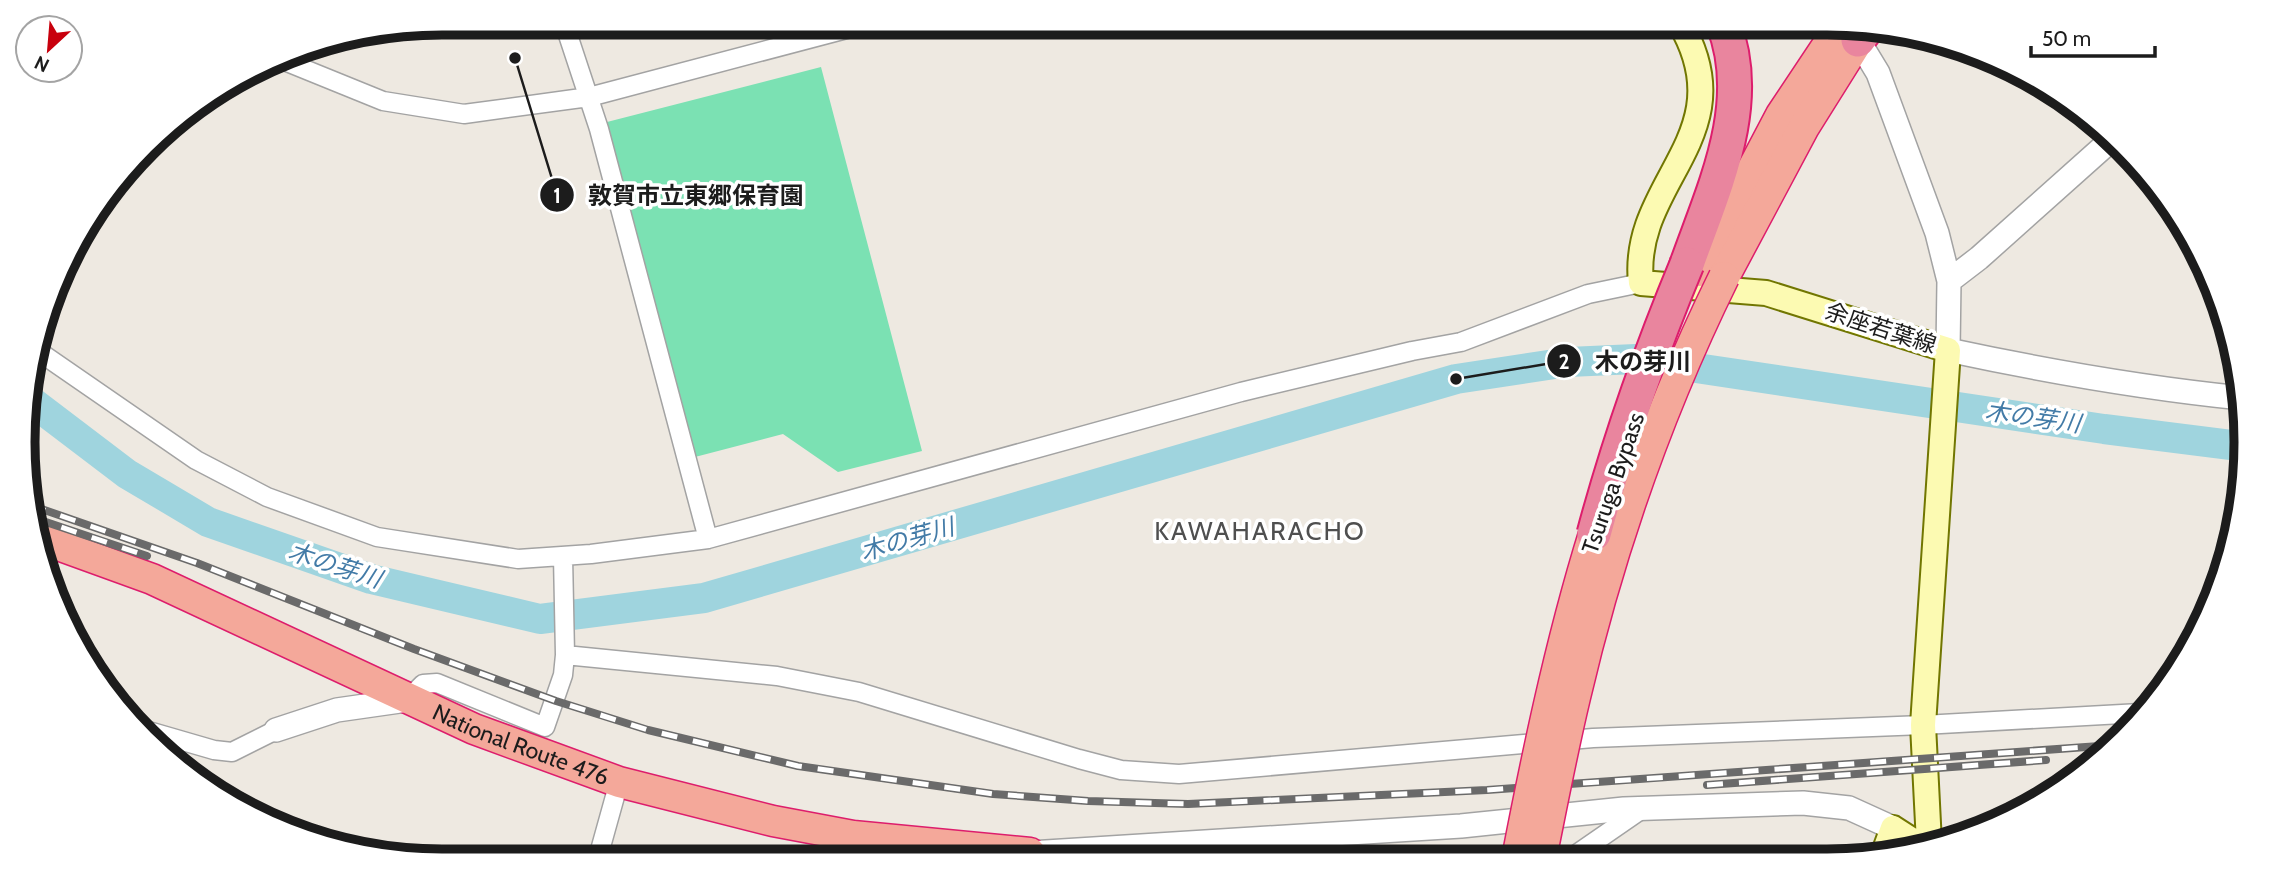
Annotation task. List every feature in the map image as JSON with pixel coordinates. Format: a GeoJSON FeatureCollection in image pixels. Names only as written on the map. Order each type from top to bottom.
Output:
{"type":"FeatureCollection","features":[{"type":"Feature","properties":{"kind":"highway"},"geometry":{"type":"LineString","coordinates":[[1594,534],[1637,389],[1704,270],[1731,128],[1736,76],[1727,35]]}},
{"type":"Feature","properties":{"kind":"highway","name":"Tsuruga Bypass"},"geometry":{"type":"LineString","coordinates":[[1544,849],[1576,694],[1617,545],[1667,402],[1692,341],[1704,270],[1804,127],[1855,36]]}},
{"type":"Feature","properties":{"kind":"highway","name":"Tsuruga Bypass"},"geometry":{"type":"LineString","coordinates":[[1519,849],[1538,755],[1594,534]]}},
{"type":"Feature","properties":{"kind":"highway","name":"National Route 476"},"geometry":{"type":"LineString","coordinates":[[48,541],[163,584],[474,729],[619,782],[773,821],[853,836],[969,849]]}},
{"type":"Feature","properties":{"kind":"main road"},"geometry":{"type":"LineString","coordinates":[[1641,283],[1639,265],[1643,240],[1700,113],[1700,70],[1687,35]]}},
{"type":"Feature","properties":{"kind":"main road","name":"余座若葉線"},"geometry":{"type":"LineString","coordinates":[[1641,283],[1766,293],[1948,350],[1923,724],[1929,836]]}},
{"type":"Feature","properties":{"kind":"main road"},"geometry":{"type":"LineString","coordinates":[[1887,845],[1893,828],[1912,840]]}},
{"type":"Feature","properties":{"kind":"street"},"geometry":{"type":"LineString","coordinates":[[568,35],[589,97],[708,539]]}},
{"type":"Feature","properties":{"kind":"street"},"geometry":{"type":"LineString","coordinates":[[292,64],[383,101],[464,114],[589,97],[824,35]]}},
{"type":"Feature","properties":{"kind":"street"},"geometry":{"type":"LineString","coordinates":[[1861,37],[1878,73],[1937,233],[1949,281],[1948,350],[2025,367],[2159,390],[2232,397]]}},
{"type":"Feature","properties":{"kind":"street"},"geometry":{"type":"LineString","coordinates":[[1949,281],[1979,258],[2105,145]]}},
{"type":"Feature","properties":{"kind":"street"},"geometry":{"type":"LineString","coordinates":[[45,356],[196,460],[267,497],[377,537],[518,559],[708,539],[1241,392],[1461,342],[1588,293],[1641,283]]}},
{"type":"Feature","properties":{"kind":"street"},"geometry":{"type":"LineString","coordinates":[[158,734],[214,750],[232,752],[276,730],[337,710],[407,700],[423,684],[437,683],[545,727],[564,675],[563,556]]}},
{"type":"Feature","properties":{"kind":"street"},"geometry":{"type":"LineString","coordinates":[[565,650],[777,676],[859,692],[1121,770],[1179,774],[1593,738],[2130,714]]}},
{"type":"Feature","properties":{"kind":"street"},"geometry":{"type":"LineString","coordinates":[[600,849],[619,782]]}},
{"type":"Feature","properties":{"kind":"street"},"geometry":{"type":"LineString","coordinates":[[1132,849],[1448,827],[1642,809],[1818,803],[1849,808],[1893,828]]}},
{"type":"Feature","properties":{"kind":"street"},"geometry":{"type":"LineString","coordinates":[[1585,849],[1642,809]]}},
{"type":"Feature","properties":{"kind":"green space"},"geometry":{"type":"Polygon","coordinates":[[[821,67],[922,451],[838,472],[783,434],[695,457],[607,122],[821,67]]]}},
{"type":"Feature","properties":{"kind":"waterway","name":"木の芽川"},"geometry":{"type":"LineString","coordinates":[[37,405],[127,474],[208,522],[371,579],[540,619],[704,598],[1456,379],[1568,362],[1636,359],[2104,429],[2234,445]]}},
{"type":"Feature","properties":{"kind":"railway"},"geometry":{"type":"LineString","coordinates":[[41,509],[197,563],[414,649],[556,701],[648,730],[798,766],[993,794],[1088,801],[1188,804],[1487,790],[2097,746]]}},
{"type":"Feature","properties":{"kind":"railway"},"geometry":{"type":"LineString","coordinates":[[43,521],[147,556]]}},
{"type":"Feature","properties":{"kind":"railway"},"geometry":{"type":"LineString","coordinates":[[1707,785],[2046,760]]}},
{"type":"Feature","properties":{"kind":"place","name":"敦賀市立東郷保育園"},"geometry":{"type":"Point","coordinates":[515,58]}},
{"type":"Feature","properties":{"kind":"place","name":"木の芽川"},"geometry":{"type":"Point","coordinates":[1456,379]}},
{"type":"Feature","properties":{"kind":"district","name":"KAWAHARACHO"},"geometry":{"type":"Point","coordinates":[1260,531]}}]}
